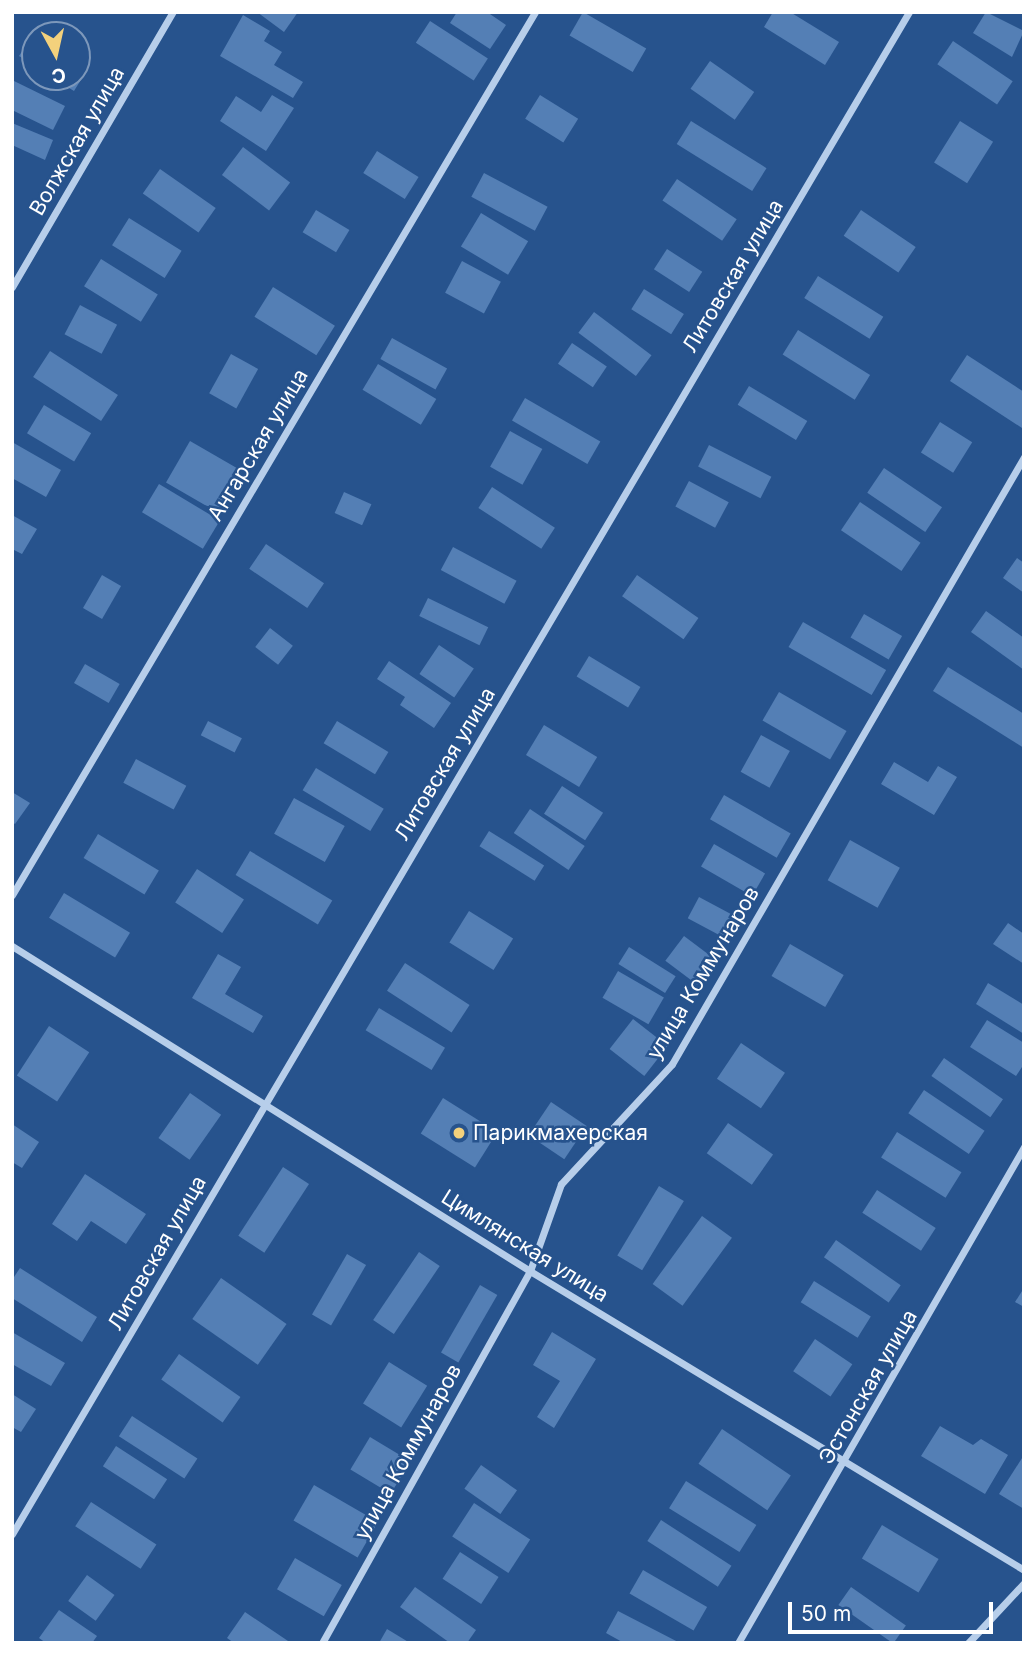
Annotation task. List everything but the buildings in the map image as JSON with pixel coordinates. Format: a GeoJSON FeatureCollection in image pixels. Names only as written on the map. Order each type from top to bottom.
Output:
{"type":"FeatureCollection","features":[{"type":"Feature","properties":{"kind":"street","name":"Волжская улица"},"geometry":{"type":"LineString","coordinates":[[12,287],[173,12]]}},
{"type":"Feature","properties":{"kind":"street","name":"Ангарская улица"},"geometry":{"type":"LineString","coordinates":[[12,895],[535,12]]}},
{"type":"Feature","properties":{"kind":"street","name":"Литовская улица"},"geometry":{"type":"LineString","coordinates":[[12,1534],[909,12]]}},
{"type":"Feature","properties":{"kind":"street","name":"улица Коммунаров"},"geometry":{"type":"LineString","coordinates":[[322,1643],[530,1271],[561,1184],[672,1064],[1024,457]]}},
{"type":"Feature","properties":{"kind":"street","name":"Цимлянская улица"},"geometry":{"type":"LineString","coordinates":[[12,946],[530,1271],[1024,1570]]}},
{"type":"Feature","properties":{"kind":"street","name":"Эстонская улица"},"geometry":{"type":"LineString","coordinates":[[738,1643],[846,1461],[1024,1147]]}},
{"type":"Feature","properties":{"kind":"street"},"geometry":{"type":"LineString","coordinates":[[968,1643],[1024,1583]]}},
{"type":"Feature","properties":{"kind":"place","name":"Парикмахерская"},"geometry":{"type":"Point","coordinates":[459,1133]}}]}
